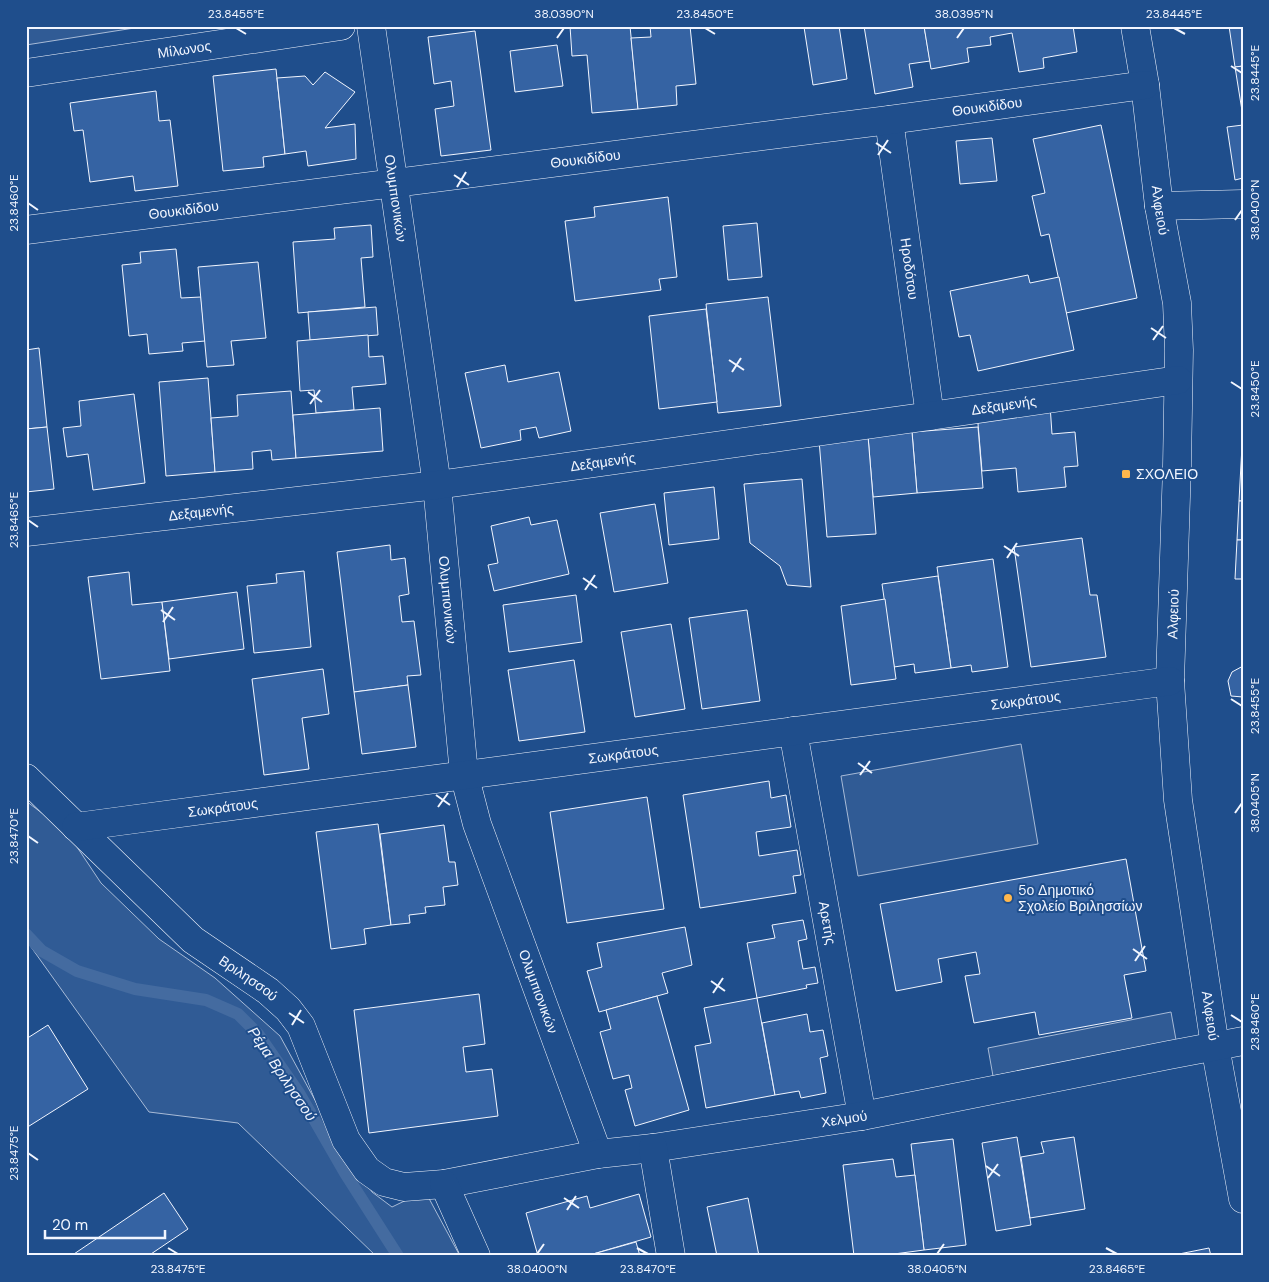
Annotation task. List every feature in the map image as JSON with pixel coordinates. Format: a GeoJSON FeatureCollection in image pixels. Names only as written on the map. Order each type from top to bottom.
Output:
{"type":"FeatureCollection","features":[{"type":"Feature","properties":{"kind":"street","name":"Μίλωνος"},"geometry":{"type":"LineString","coordinates":[[26,73],[341,26]]}},
{"type":"Feature","properties":{"kind":"street","name":"Ολυμπιονικών"},"geometry":{"type":"LineString","coordinates":[[371,26],[437,485],[464,774],[477,824],[598,1154]]}},
{"type":"Feature","properties":{"kind":"street","name":"Αλφειού"},"geometry":{"type":"LineString","coordinates":[[1135,26],[1145,85],[1159,206],[1177,303],[1179,350],[1177,466],[1170,681],[1178,800],[1215,1046],[1243,1199]]}},
{"type":"Feature","properties":{"kind":"street","name":"Θουκιδίδου"},"geometry":{"type":"LineString","coordinates":[[26,230],[889,120],[1145,85]]}},
{"type":"Feature","properties":{"kind":"street","name":"Ηροδότου"},"geometry":{"type":"LineString","coordinates":[[889,120],[930,416]]}},
{"type":"Feature","properties":{"kind":"street"},"geometry":{"type":"LineString","coordinates":[[1159,206],[1243,204]]}},
{"type":"Feature","properties":{"kind":"street","name":"Δεξαμενής"},"geometry":{"type":"LineString","coordinates":[[26,532],[437,485],[1178,380]]}},
{"type":"Feature","properties":{"kind":"street","name":"Σωκράτους"},"geometry":{"type":"LineString","coordinates":[[76,827],[1170,681]]}},
{"type":"Feature","properties":{"kind":"street","name":"Αρετής"},"geometry":{"type":"LineString","coordinates":[[792,731],[862,1116]]}},
{"type":"Feature","properties":{"kind":"street","name":"Βριλησσού"},"geometry":{"type":"LineString","coordinates":[[26,778],[193,940],[268,991],[288,1009],[301,1026],[346,1140],[367,1170],[384,1182],[404,1187],[444,1184]]}},
{"type":"Feature","properties":{"kind":"street","name":"Χελμού"},"geometry":{"type":"LineString","coordinates":[[444,1184],[598,1154],[653,1148],[862,1116],[1243,1041]]}},
{"type":"Feature","properties":{"kind":"street"},"geometry":{"type":"LineString","coordinates":[[653,1148],[671,1256]]}},
{"type":"Feature","properties":{"kind":"street"},"geometry":{"type":"LineString","coordinates":[[444,1184],[476,1256]]}},
{"type":"Feature","properties":{"kind":"shaded area"},"geometry":{"type":"Polygon","coordinates":[[[26,26],[147,26],[26,45],[26,26]]]}},
{"type":"Feature","properties":{"kind":"shaded area"},"geometry":{"type":"Polygon","coordinates":[[[1021,744],[1038,844],[858,876],[841,776],[1021,744]]]}},
{"type":"Feature","properties":{"kind":"shaded area"},"geometry":{"type":"Polygon","coordinates":[[[26,801],[67,832],[101,883],[159,939],[215,978],[280,1036],[340,1146],[372,1192],[392,1207],[425,1191],[460,1256],[376,1256],[238,1123],[149,1112],[26,940],[26,801]]]}},
{"type":"Feature","properties":{"kind":"shaded area"},"geometry":{"type":"Polygon","coordinates":[[[1171,1012],[1176,1040],[993,1076],[988,1048],[1171,1012]]]}},
{"type":"Feature","properties":{"kind":"building"},"geometry":{"type":"Polygon","coordinates":[[[570,26],[630,26],[638,109],[592,113],[587,55],[572,56],[570,26]]]}},
{"type":"Feature","properties":{"kind":"building"},"geometry":{"type":"Polygon","coordinates":[[[650,26],[690,26],[696,84],[676,86],[677,105],[638,109],[631,38],[651,37],[650,26]]]}},
{"type":"Feature","properties":{"kind":"building"},"geometry":{"type":"Polygon","coordinates":[[[839,26],[847,79],[813,85],[804,27],[839,26]]]}},
{"type":"Feature","properties":{"kind":"building"},"geometry":{"type":"Polygon","coordinates":[[[864,26],[924,26],[930,61],[909,64],[913,87],[875,94],[864,26]]]}},
{"type":"Feature","properties":{"kind":"building"},"geometry":{"type":"Polygon","coordinates":[[[924,26],[1073,26],[1077,52],[1043,58],[1044,68],[1019,72],[1012,33],[990,37],[991,45],[967,48],[969,62],[931,69],[924,26]]]}},
{"type":"Feature","properties":{"kind":"building"},"geometry":{"type":"Polygon","coordinates":[[[1229,26],[1243,26],[1243,66],[1235,67],[1229,26]]]}},
{"type":"Feature","properties":{"kind":"building"},"geometry":{"type":"Polygon","coordinates":[[[475,31],[491,150],[441,156],[435,109],[454,106],[451,81],[434,84],[428,37],[475,31]]]}},
{"type":"Feature","properties":{"kind":"building"},"geometry":{"type":"Polygon","coordinates":[[[557,45],[563,86],[515,92],[510,51],[557,45]]]}},
{"type":"Feature","properties":{"kind":"building"},"geometry":{"type":"Polygon","coordinates":[[[1243,66],[1243,117],[1235,67],[1243,66]]]}},
{"type":"Feature","properties":{"kind":"building"},"geometry":{"type":"Polygon","coordinates":[[[276,69],[285,154],[263,157],[264,167],[223,171],[213,76],[276,69]]]}},
{"type":"Feature","properties":{"kind":"building"},"geometry":{"type":"Polygon","coordinates":[[[325,72],[355,92],[325,128],[355,124],[356,159],[308,166],[306,151],[285,154],[277,78],[305,76],[313,85],[325,72]]]}},
{"type":"Feature","properties":{"kind":"building"},"geometry":{"type":"Polygon","coordinates":[[[156,91],[159,121],[170,120],[178,186],[135,191],[133,176],[90,182],[83,130],[74,131],[70,103],[156,91]]]}},
{"type":"Feature","properties":{"kind":"building"},"geometry":{"type":"Polygon","coordinates":[[[1101,125],[1137,298],[1066,313],[1049,234],[1041,236],[1032,196],[1045,193],[1033,139],[1101,125]]]}},
{"type":"Feature","properties":{"kind":"building"},"geometry":{"type":"Polygon","coordinates":[[[1243,125],[1243,178],[1235,180],[1227,127],[1243,125]]]}},
{"type":"Feature","properties":{"kind":"building"},"geometry":{"type":"Polygon","coordinates":[[[992,138],[997,181],[960,184],[956,141],[992,138]]]}},
{"type":"Feature","properties":{"kind":"building"},"geometry":{"type":"Polygon","coordinates":[[[668,197],[677,277],[659,279],[661,290],[575,301],[565,221],[595,217],[594,207],[668,197]]]}},
{"type":"Feature","properties":{"kind":"building"},"geometry":{"type":"Polygon","coordinates":[[[757,223],[762,277],[728,280],[723,226],[757,223]]]}},
{"type":"Feature","properties":{"kind":"building"},"geometry":{"type":"Polygon","coordinates":[[[371,225],[373,257],[361,258],[365,307],[298,313],[293,242],[335,239],[334,228],[371,225]]]}},
{"type":"Feature","properties":{"kind":"building"},"geometry":{"type":"Polygon","coordinates":[[[176,249],[181,298],[201,297],[205,341],[182,343],[183,351],[149,354],[147,334],[129,336],[122,265],[141,263],[140,252],[176,249]]]}},
{"type":"Feature","properties":{"kind":"building"},"geometry":{"type":"Polygon","coordinates":[[[258,262],[266,338],[231,341],[234,365],[207,367],[198,267],[258,262]]]}},
{"type":"Feature","properties":{"kind":"building"},"geometry":{"type":"Polygon","coordinates":[[[1028,275],[1030,283],[1059,277],[1074,350],[978,371],[970,335],[959,337],[950,291],[1028,275]]]}},
{"type":"Feature","properties":{"kind":"building"},"geometry":{"type":"Polygon","coordinates":[[[768,297],[781,406],[718,413],[706,304],[768,297]]]}},
{"type":"Feature","properties":{"kind":"building"},"geometry":{"type":"Polygon","coordinates":[[[376,307],[378,335],[310,340],[308,312],[376,307]]]}},
{"type":"Feature","properties":{"kind":"building"},"geometry":{"type":"Polygon","coordinates":[[[706,309],[717,402],[659,409],[649,316],[706,309]]]}},
{"type":"Feature","properties":{"kind":"building"},"geometry":{"type":"Polygon","coordinates":[[[368,335],[369,357],[383,356],[386,384],[352,387],[354,410],[316,413],[314,390],[300,391],[297,341],[368,335]]]}},
{"type":"Feature","properties":{"kind":"building"},"geometry":{"type":"Polygon","coordinates":[[[39,348],[47,427],[26,429],[26,350],[39,348]]]}},
{"type":"Feature","properties":{"kind":"building"},"geometry":{"type":"Polygon","coordinates":[[[505,365],[508,382],[559,372],[571,431],[539,438],[536,427],[520,430],[521,440],[481,448],[465,373],[505,365]]]}},
{"type":"Feature","properties":{"kind":"building"},"geometry":{"type":"Polygon","coordinates":[[[208,378],[215,472],[166,476],[159,382],[208,378]]]}},
{"type":"Feature","properties":{"kind":"building"},"geometry":{"type":"Polygon","coordinates":[[[291,391],[296,458],[272,460],[271,450],[252,452],[253,469],[215,472],[211,418],[238,416],[237,395],[291,391]]]}},
{"type":"Feature","properties":{"kind":"building"},"geometry":{"type":"Polygon","coordinates":[[[134,394],[145,483],[93,490],[88,454],[67,457],[63,428],[81,426],[79,401],[134,394]]]}},
{"type":"Feature","properties":{"kind":"building"},"geometry":{"type":"Polygon","coordinates":[[[1050,405],[1052,434],[1075,432],[1078,466],[1064,467],[1066,487],[1018,492],[1016,468],[982,471],[977,412],[1050,405]]]}},
{"type":"Feature","properties":{"kind":"building"},"geometry":{"type":"Polygon","coordinates":[[[380,408],[383,451],[296,458],[293,415],[380,408]]]}},
{"type":"Feature","properties":{"kind":"building"},"geometry":{"type":"Polygon","coordinates":[[[47,427],[54,489],[26,492],[26,429],[47,427]]]}},
{"type":"Feature","properties":{"kind":"building"},"geometry":{"type":"Polygon","coordinates":[[[978,427],[983,488],[917,493],[912,432],[978,427]]]}},
{"type":"Feature","properties":{"kind":"building"},"geometry":{"type":"Polygon","coordinates":[[[1243,428],[1243,464],[1241,464],[1243,428]]]}},
{"type":"Feature","properties":{"kind":"building"},"geometry":{"type":"Polygon","coordinates":[[[912,432],[917,493],[873,497],[868,436],[912,432]]]}},
{"type":"Feature","properties":{"kind":"building"},"geometry":{"type":"Polygon","coordinates":[[[868,436],[876,534],[827,537],[819,440],[868,436]]]}},
{"type":"Feature","properties":{"kind":"building"},"geometry":{"type":"Polygon","coordinates":[[[1241,464],[1243,464],[1243,501],[1239,501],[1241,464]]]}},
{"type":"Feature","properties":{"kind":"building"},"geometry":{"type":"Polygon","coordinates":[[[802,479],[811,587],[787,585],[780,566],[750,543],[744,484],[802,479]]]}},
{"type":"Feature","properties":{"kind":"building"},"geometry":{"type":"Polygon","coordinates":[[[714,487],[719,539],[669,545],[664,493],[714,487]]]}},
{"type":"Feature","properties":{"kind":"building"},"geometry":{"type":"Polygon","coordinates":[[[1239,501],[1243,501],[1243,540],[1237,540],[1239,501]]]}},
{"type":"Feature","properties":{"kind":"building"},"geometry":{"type":"Polygon","coordinates":[[[655,504],[668,583],[614,592],[600,513],[655,504]]]}},
{"type":"Feature","properties":{"kind":"building"},"geometry":{"type":"Polygon","coordinates":[[[529,517],[531,525],[557,520],[569,574],[494,591],[488,565],[498,563],[491,526],[529,517]]]}},
{"type":"Feature","properties":{"kind":"building"},"geometry":{"type":"Polygon","coordinates":[[[1082,538],[1090,595],[1097,595],[1106,657],[1031,667],[1014,547],[1082,538]]]}},
{"type":"Feature","properties":{"kind":"building"},"geometry":{"type":"Polygon","coordinates":[[[1237,540],[1243,540],[1243,579],[1235,579],[1237,540]]]}},
{"type":"Feature","properties":{"kind":"building"},"geometry":{"type":"Polygon","coordinates":[[[390,545],[391,560],[405,558],[409,594],[399,596],[402,622],[414,621],[421,675],[407,676],[408,685],[354,692],[337,552],[390,545]]]}},
{"type":"Feature","properties":{"kind":"building"},"geometry":{"type":"Polygon","coordinates":[[[993,559],[1008,667],[972,672],[971,665],[951,668],[937,567],[993,559]]]}},
{"type":"Feature","properties":{"kind":"building"},"geometry":{"type":"Polygon","coordinates":[[[304,571],[311,647],[254,653],[247,586],[277,583],[276,574],[304,571]]]}},
{"type":"Feature","properties":{"kind":"building"},"geometry":{"type":"Polygon","coordinates":[[[129,572],[132,605],[162,602],[170,671],[101,679],[88,577],[129,572]]]}},
{"type":"Feature","properties":{"kind":"building"},"geometry":{"type":"Polygon","coordinates":[[[938,576],[951,668],[915,673],[914,664],[894,667],[882,584],[938,576]]]}},
{"type":"Feature","properties":{"kind":"building"},"geometry":{"type":"Polygon","coordinates":[[[237,592],[244,649],[169,659],[162,602],[237,592]]]}},
{"type":"Feature","properties":{"kind":"building"},"geometry":{"type":"Polygon","coordinates":[[[576,595],[582,642],[509,652],[503,605],[576,595]]]}},
{"type":"Feature","properties":{"kind":"building"},"geometry":{"type":"Polygon","coordinates":[[[885,599],[896,679],[851,685],[841,606],[885,599]]]}},
{"type":"Feature","properties":{"kind":"building"},"geometry":{"type":"Polygon","coordinates":[[[747,610],[760,701],[702,709],[689,618],[747,610]]]}},
{"type":"Feature","properties":{"kind":"building"},"geometry":{"type":"Polygon","coordinates":[[[671,624],[685,709],[635,717],[621,632],[671,624]]]}},
{"type":"Feature","properties":{"kind":"building"},"geometry":{"type":"Polygon","coordinates":[[[574,660],[585,732],[519,741],[508,670],[574,660]]]}},
{"type":"Feature","properties":{"kind":"building"},"geometry":{"type":"Polygon","coordinates":[[[1243,666],[1243,697],[1231,696],[1228,681],[1232,672],[1243,666]]]}},
{"type":"Feature","properties":{"kind":"building"},"geometry":{"type":"Polygon","coordinates":[[[323,669],[329,714],[302,718],[309,769],[264,775],[252,679],[323,669]]]}},
{"type":"Feature","properties":{"kind":"building"},"geometry":{"type":"Polygon","coordinates":[[[408,685],[416,747],[362,754],[354,692],[408,685]]]}},
{"type":"Feature","properties":{"kind":"building"},"geometry":{"type":"Polygon","coordinates":[[[769,781],[771,798],[786,795],[791,827],[756,832],[759,856],[797,850],[801,875],[793,876],[796,893],[700,908],[683,795],[769,781]]]}},
{"type":"Feature","properties":{"kind":"building"},"geometry":{"type":"Polygon","coordinates":[[[647,797],[664,909],[567,923],[550,812],[647,797]]]}},
{"type":"Feature","properties":{"kind":"building"},"geometry":{"type":"Polygon","coordinates":[[[378,824],[391,925],[364,929],[366,944],[331,949],[316,832],[378,824]]]}},
{"type":"Feature","properties":{"kind":"building"},"geometry":{"type":"Polygon","coordinates":[[[444,825],[449,862],[455,862],[458,885],[443,887],[445,905],[425,907],[426,913],[409,915],[410,923],[391,925],[380,834],[444,825]]]}},
{"type":"Feature","properties":{"kind":"building"},"geometry":{"type":"Polygon","coordinates":[[[1126,859],[1146,971],[1124,975],[1132,1018],[1039,1035],[1035,1012],[974,1023],[965,976],[980,974],[976,952],[938,959],[942,982],[896,991],[880,904],[1126,859]]]}},
{"type":"Feature","properties":{"kind":"building"},"geometry":{"type":"Polygon","coordinates":[[[803,920],[807,939],[798,941],[803,969],[815,967],[818,983],[806,985],[807,988],[757,998],[747,943],[775,938],[772,925],[803,920]]]}},
{"type":"Feature","properties":{"kind":"building"},"geometry":{"type":"Polygon","coordinates":[[[685,927],[692,965],[662,973],[668,993],[599,1012],[587,971],[602,967],[597,943],[685,927]]]}},
{"type":"Feature","properties":{"kind":"building"},"geometry":{"type":"Polygon","coordinates":[[[479,994],[485,1044],[463,1047],[466,1072],[492,1069],[498,1116],[369,1133],[354,1010],[479,994]]]}},
{"type":"Feature","properties":{"kind":"building"},"geometry":{"type":"Polygon","coordinates":[[[657,996],[689,1110],[635,1126],[625,1090],[632,1088],[629,1075],[613,1079],[600,1032],[611,1029],[606,1010],[657,996]]]}},
{"type":"Feature","properties":{"kind":"building"},"geometry":{"type":"Polygon","coordinates":[[[757,998],[775,1095],[706,1108],[695,1046],[711,1043],[704,1008],[757,998]]]}},
{"type":"Feature","properties":{"kind":"building"},"geometry":{"type":"Polygon","coordinates":[[[807,1014],[810,1032],[823,1030],[828,1056],[820,1058],[826,1093],[801,1098],[799,1091],[775,1095],[762,1023],[807,1014]]]}},
{"type":"Feature","properties":{"kind":"building"},"geometry":{"type":"Polygon","coordinates":[[[48,1025],[88,1089],[26,1128],[26,1039],[48,1025]]]}},
{"type":"Feature","properties":{"kind":"building"},"geometry":{"type":"Polygon","coordinates":[[[1017,1137],[1031,1225],[996,1231],[982,1143],[1017,1137]]]}},
{"type":"Feature","properties":{"kind":"building"},"geometry":{"type":"Polygon","coordinates":[[[1074,1137],[1085,1209],[1030,1218],[1021,1157],[1044,1153],[1041,1142],[1074,1137]]]}},
{"type":"Feature","properties":{"kind":"building"},"geometry":{"type":"Polygon","coordinates":[[[953,1139],[966,1245],[924,1250],[911,1144],[953,1139]]]}},
{"type":"Feature","properties":{"kind":"building"},"geometry":{"type":"Polygon","coordinates":[[[893,1159],[896,1177],[915,1175],[924,1250],[879,1256],[854,1256],[843,1165],[893,1159]]]}},
{"type":"Feature","properties":{"kind":"building"},"geometry":{"type":"Polygon","coordinates":[[[164,1193],[188,1229],[148,1256],[71,1256],[164,1193]]]}},
{"type":"Feature","properties":{"kind":"building"},"geometry":{"type":"Polygon","coordinates":[[[639,1194],[651,1237],[586,1256],[538,1256],[526,1213],[587,1196],[590,1208],[639,1194]]]}},
{"type":"Feature","properties":{"kind":"building"},"geometry":{"type":"Polygon","coordinates":[[[748,1198],[759,1256],[717,1256],[707,1207],[748,1198]]]}},
{"type":"Feature","properties":{"kind":"building"},"geometry":{"type":"Polygon","coordinates":[[[636,1242],[640,1256],[586,1256],[636,1242]]]}},
{"type":"Feature","properties":{"kind":"building"},"geometry":{"type":"Polygon","coordinates":[[[1209,1248],[1211,1256],[1169,1256],[1209,1248]]]}},
{"type":"Feature","properties":{"kind":"waterway","name":"Ρέμα Βριλησσού"},"geometry":{"type":"LineString","coordinates":[[26,934],[42,951],[77,971],[135,989],[206,1000],[238,1014],[258,1034],[299,1093],[345,1173],[398,1256]]}},
{"type":"Feature","properties":{"kind":"place","name":"ΣΧΟΛΕΙΟ"},"geometry":{"type":"Point","coordinates":[1126,474]}},
{"type":"Feature","properties":{"kind":"place","name":"5ο Δημοτικό Σχολείο Βριλησσίων"},"geometry":{"type":"Point","coordinates":[1008,898]}}]}
